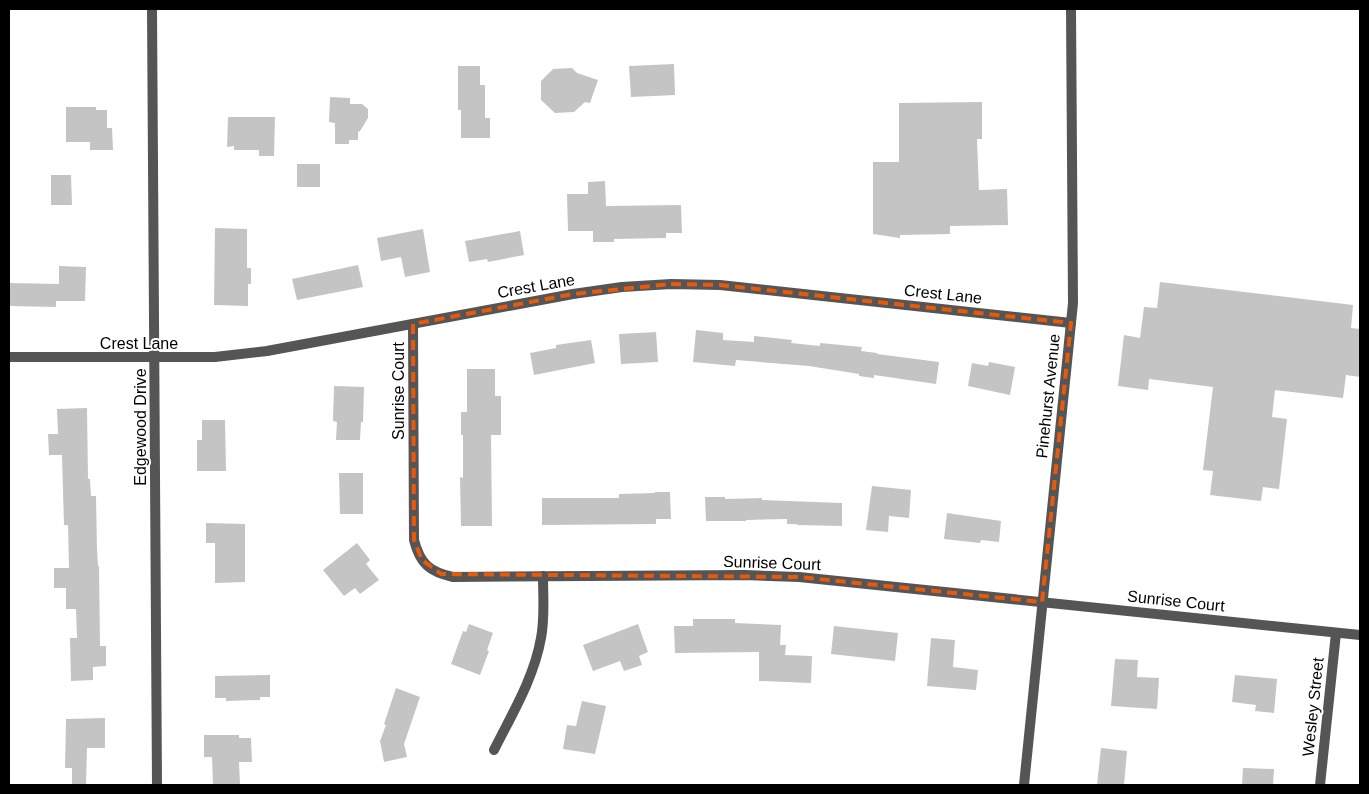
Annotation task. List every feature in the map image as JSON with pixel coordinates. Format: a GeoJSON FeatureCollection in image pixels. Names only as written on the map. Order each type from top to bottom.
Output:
{"type":"FeatureCollection","features":[{"type":"Feature","properties":{"kind":"street","name":"Edgewood Drive"},"geometry":{"type":"LineString","coordinates":[[152,9],[156,785]]}},
{"type":"Feature","properties":{"kind":"street","name":"Pinehurst Avenue"},"geometry":{"type":"LineString","coordinates":[[1024,785],[1073,303],[1071,9]]}},
{"type":"Feature","properties":{"kind":"street","name":"Crest Lane"},"geometry":{"type":"LineString","coordinates":[[9,357],[215,357],[267,351],[622,286],[671,284],[720,285],[1071,323]]}},
{"type":"Feature","properties":{"kind":"street","name":"Sunrise Court"},"geometry":{"type":"LineString","coordinates":[[413,324],[414,540],[422,560],[432,570],[441,574],[453,577],[745,575],[799,577],[1360,635]]}},
{"type":"Feature","properties":{"kind":"street"},"geometry":{"type":"LineString","coordinates":[[494,750],[536,662],[542,636],[543,576]]}},
{"type":"Feature","properties":{"kind":"street","name":"Wesley Street"},"geometry":{"type":"LineString","coordinates":[[1320,785],[1336,633]]}},
{"type":"Feature","properties":{"kind":"highlighted area"},"geometry":{"type":"Polygon","coordinates":[[[671,284],[720,285],[1071,323],[1042,602],[799,577],[441,574],[422,560],[414,540],[413,324],[573,294],[671,284]]]}},
{"type":"Feature","properties":{"kind":"building"},"geometry":{"type":"Polygon","coordinates":[[[674,64],[675,95],[631,97],[629,66],[674,64]]]}},
{"type":"Feature","properties":{"kind":"building"},"geometry":{"type":"Polygon","coordinates":[[[458,66],[480,66],[480,85],[485,85],[485,118],[490,118],[490,138],[461,138],[461,110],[458,110],[458,66]]]}},
{"type":"Feature","properties":{"kind":"building"},"geometry":{"type":"Polygon","coordinates":[[[572,68],[577,73],[598,80],[590,103],[585,102],[574,112],[555,113],[541,100],[541,81],[553,69],[572,68]]]}},
{"type":"Feature","properties":{"kind":"building"},"geometry":{"type":"Polygon","coordinates":[[[330,97],[350,98],[350,104],[362,104],[368,109],[368,118],[358,132],[358,140],[349,140],[349,144],[335,144],[335,123],[329,122],[330,97]]]}},
{"type":"Feature","properties":{"kind":"building"},"geometry":{"type":"Polygon","coordinates":[[[982,102],[982,139],[977,139],[979,190],[1007,189],[1008,225],[950,226],[950,234],[900,235],[900,238],[873,234],[873,162],[899,162],[899,103],[982,102]]]}},
{"type":"Feature","properties":{"kind":"building"},"geometry":{"type":"Polygon","coordinates":[[[66,107],[96,107],[96,110],[107,110],[107,128],[112,128],[113,150],[90,150],[90,142],[66,142],[66,107]]]}},
{"type":"Feature","properties":{"kind":"building"},"geometry":{"type":"Polygon","coordinates":[[[228,117],[275,117],[274,156],[259,156],[259,150],[234,150],[234,146],[227,147],[228,117]]]}},
{"type":"Feature","properties":{"kind":"building"},"geometry":{"type":"Polygon","coordinates":[[[297,164],[320,164],[320,187],[297,187],[297,164]]]}},
{"type":"Feature","properties":{"kind":"building"},"geometry":{"type":"Polygon","coordinates":[[[51,175],[71,175],[72,205],[51,205],[51,175]]]}},
{"type":"Feature","properties":{"kind":"building"},"geometry":{"type":"Polygon","coordinates":[[[605,181],[606,206],[681,205],[682,233],[666,233],[666,238],[614,239],[614,242],[593,242],[593,231],[568,231],[567,194],[588,194],[588,182],[605,181]]]}},
{"type":"Feature","properties":{"kind":"building"},"geometry":{"type":"Polygon","coordinates":[[[215,228],[247,229],[247,268],[251,268],[251,284],[248,284],[248,306],[214,305],[215,228]]]}},
{"type":"Feature","properties":{"kind":"building"},"geometry":{"type":"Polygon","coordinates":[[[423,229],[430,272],[405,277],[401,257],[381,261],[377,238],[423,229]]]}},
{"type":"Feature","properties":{"kind":"building"},"geometry":{"type":"Polygon","coordinates":[[[520,231],[524,255],[488,262],[487,259],[469,262],[465,241],[520,231]]]}},
{"type":"Feature","properties":{"kind":"building"},"geometry":{"type":"Polygon","coordinates":[[[358,265],[363,287],[297,300],[292,279],[358,265]]]}},
{"type":"Feature","properties":{"kind":"building"},"geometry":{"type":"Polygon","coordinates":[[[59,266],[86,267],[85,301],[56,301],[56,307],[9,306],[9,283],[59,284],[59,266]]]}},
{"type":"Feature","properties":{"kind":"building"},"geometry":{"type":"Polygon","coordinates":[[[1160,282],[1353,305],[1351,328],[1360,329],[1360,377],[1346,375],[1343,398],[1275,390],[1272,417],[1287,419],[1279,489],[1263,487],[1261,501],[1210,495],[1213,471],[1203,470],[1213,387],[1149,379],[1148,390],[1118,386],[1124,335],[1140,338],[1144,307],[1157,308],[1160,282]]]}},
{"type":"Feature","properties":{"kind":"building"},"geometry":{"type":"Polygon","coordinates":[[[696,330],[723,333],[723,340],[754,342],[754,336],[792,340],[791,343],[820,346],[820,343],[862,347],[861,351],[939,362],[936,384],[874,375],[874,378],[859,376],[859,374],[809,366],[736,360],[735,366],[693,362],[696,330]]]}},
{"type":"Feature","properties":{"kind":"building"},"geometry":{"type":"Polygon","coordinates":[[[656,332],[658,362],[621,364],[619,334],[656,332]]]}},
{"type":"Feature","properties":{"kind":"building"},"geometry":{"type":"Polygon","coordinates":[[[591,340],[595,363],[534,375],[530,353],[556,348],[556,345],[591,340]]]}},
{"type":"Feature","properties":{"kind":"building"},"geometry":{"type":"Polygon","coordinates":[[[989,362],[1015,367],[1010,395],[968,386],[972,363],[988,366],[989,362]]]}},
{"type":"Feature","properties":{"kind":"building"},"geometry":{"type":"Polygon","coordinates":[[[467,369],[495,369],[495,396],[501,396],[501,435],[491,435],[492,526],[461,526],[460,477],[463,478],[463,435],[461,435],[461,412],[467,412],[467,369]]]}},
{"type":"Feature","properties":{"kind":"building"},"geometry":{"type":"Polygon","coordinates":[[[334,386],[364,387],[363,422],[361,422],[360,440],[336,440],[337,422],[333,421],[334,386]]]}},
{"type":"Feature","properties":{"kind":"building"},"geometry":{"type":"Polygon","coordinates":[[[87,408],[88,479],[90,479],[91,496],[96,496],[100,646],[106,646],[106,666],[93,667],[93,680],[71,681],[70,638],[77,638],[76,609],[66,609],[66,588],[54,588],[54,568],[69,568],[68,525],[64,525],[62,455],[49,455],[48,434],[58,434],[57,409],[87,408]]]}},
{"type":"Feature","properties":{"kind":"building"},"geometry":{"type":"Polygon","coordinates":[[[202,420],[225,420],[226,471],[197,471],[197,440],[202,440],[202,420]]]}},
{"type":"Feature","properties":{"kind":"building"},"geometry":{"type":"Polygon","coordinates":[[[339,473],[363,473],[363,514],[340,514],[339,473]]]}},
{"type":"Feature","properties":{"kind":"building"},"geometry":{"type":"Polygon","coordinates":[[[872,486],[911,490],[909,518],[889,516],[888,532],[866,530],[872,486]]]}},
{"type":"Feature","properties":{"kind":"building"},"geometry":{"type":"Polygon","coordinates":[[[670,492],[671,519],[656,519],[656,524],[542,525],[542,498],[619,498],[619,494],[670,492]]]}},
{"type":"Feature","properties":{"kind":"building"},"geometry":{"type":"Polygon","coordinates":[[[705,497],[842,503],[842,526],[787,524],[787,519],[706,521],[705,497]]]}},
{"type":"Feature","properties":{"kind":"building"},"geometry":{"type":"Polygon","coordinates":[[[947,513],[1001,521],[999,542],[981,540],[980,543],[944,539],[947,513]]]}},
{"type":"Feature","properties":{"kind":"building"},"geometry":{"type":"Polygon","coordinates":[[[206,523],[245,524],[245,582],[215,583],[215,543],[206,543],[206,523]]]}},
{"type":"Feature","properties":{"kind":"building"},"geometry":{"type":"Polygon","coordinates":[[[357,543],[370,560],[366,564],[379,580],[360,594],[355,588],[344,596],[323,570],[357,543]]]}},
{"type":"Feature","properties":{"kind":"building"},"geometry":{"type":"Polygon","coordinates":[[[693,619],[735,619],[735,623],[781,625],[780,645],[786,645],[785,655],[812,656],[811,683],[759,681],[759,652],[675,653],[674,626],[693,626],[693,619]]]}},
{"type":"Feature","properties":{"kind":"building"},"geometry":{"type":"Polygon","coordinates":[[[469,624],[493,633],[487,650],[489,651],[480,675],[451,664],[463,631],[466,632],[469,624]]]}},
{"type":"Feature","properties":{"kind":"building"},"geometry":{"type":"Polygon","coordinates":[[[638,624],[648,652],[639,656],[642,665],[624,671],[620,661],[593,671],[583,645],[638,624]]]}},
{"type":"Feature","properties":{"kind":"building"},"geometry":{"type":"Polygon","coordinates":[[[834,626],[898,633],[895,661],[831,654],[834,626]]]}},
{"type":"Feature","properties":{"kind":"building"},"geometry":{"type":"Polygon","coordinates":[[[931,638],[955,640],[953,667],[978,670],[976,690],[927,686],[931,638]]]}},
{"type":"Feature","properties":{"kind":"building"},"geometry":{"type":"Polygon","coordinates":[[[1115,659],[1138,660],[1137,677],[1159,678],[1157,709],[1111,706],[1115,659]]]}},
{"type":"Feature","properties":{"kind":"building"},"geometry":{"type":"Polygon","coordinates":[[[270,675],[270,697],[260,697],[260,700],[226,701],[226,698],[215,698],[215,676],[270,675]]]}},
{"type":"Feature","properties":{"kind":"building"},"geometry":{"type":"Polygon","coordinates":[[[1235,675],[1277,679],[1274,713],[1255,711],[1256,705],[1232,702],[1235,675]]]}},
{"type":"Feature","properties":{"kind":"building"},"geometry":{"type":"Polygon","coordinates":[[[396,688],[420,697],[404,744],[407,757],[384,762],[380,741],[396,688]]]}},
{"type":"Feature","properties":{"kind":"building"},"geometry":{"type":"Polygon","coordinates":[[[582,701],[606,706],[595,754],[563,749],[567,725],[576,726],[582,701]]]}},
{"type":"Feature","properties":{"kind":"building"},"geometry":{"type":"Polygon","coordinates":[[[105,718],[105,748],[87,748],[86,785],[72,785],[72,768],[65,768],[66,719],[105,718]]]}},
{"type":"Feature","properties":{"kind":"building"},"geometry":{"type":"Polygon","coordinates":[[[204,735],[239,735],[239,738],[251,738],[252,762],[239,762],[240,785],[213,785],[212,757],[204,757],[204,735]]]}},
{"type":"Feature","properties":{"kind":"building"},"geometry":{"type":"Polygon","coordinates":[[[1101,748],[1127,751],[1124,785],[1097,785],[1101,748]]]}},
{"type":"Feature","properties":{"kind":"building"},"geometry":{"type":"Polygon","coordinates":[[[1243,768],[1274,769],[1273,785],[1242,785],[1243,768]]]}}]}
